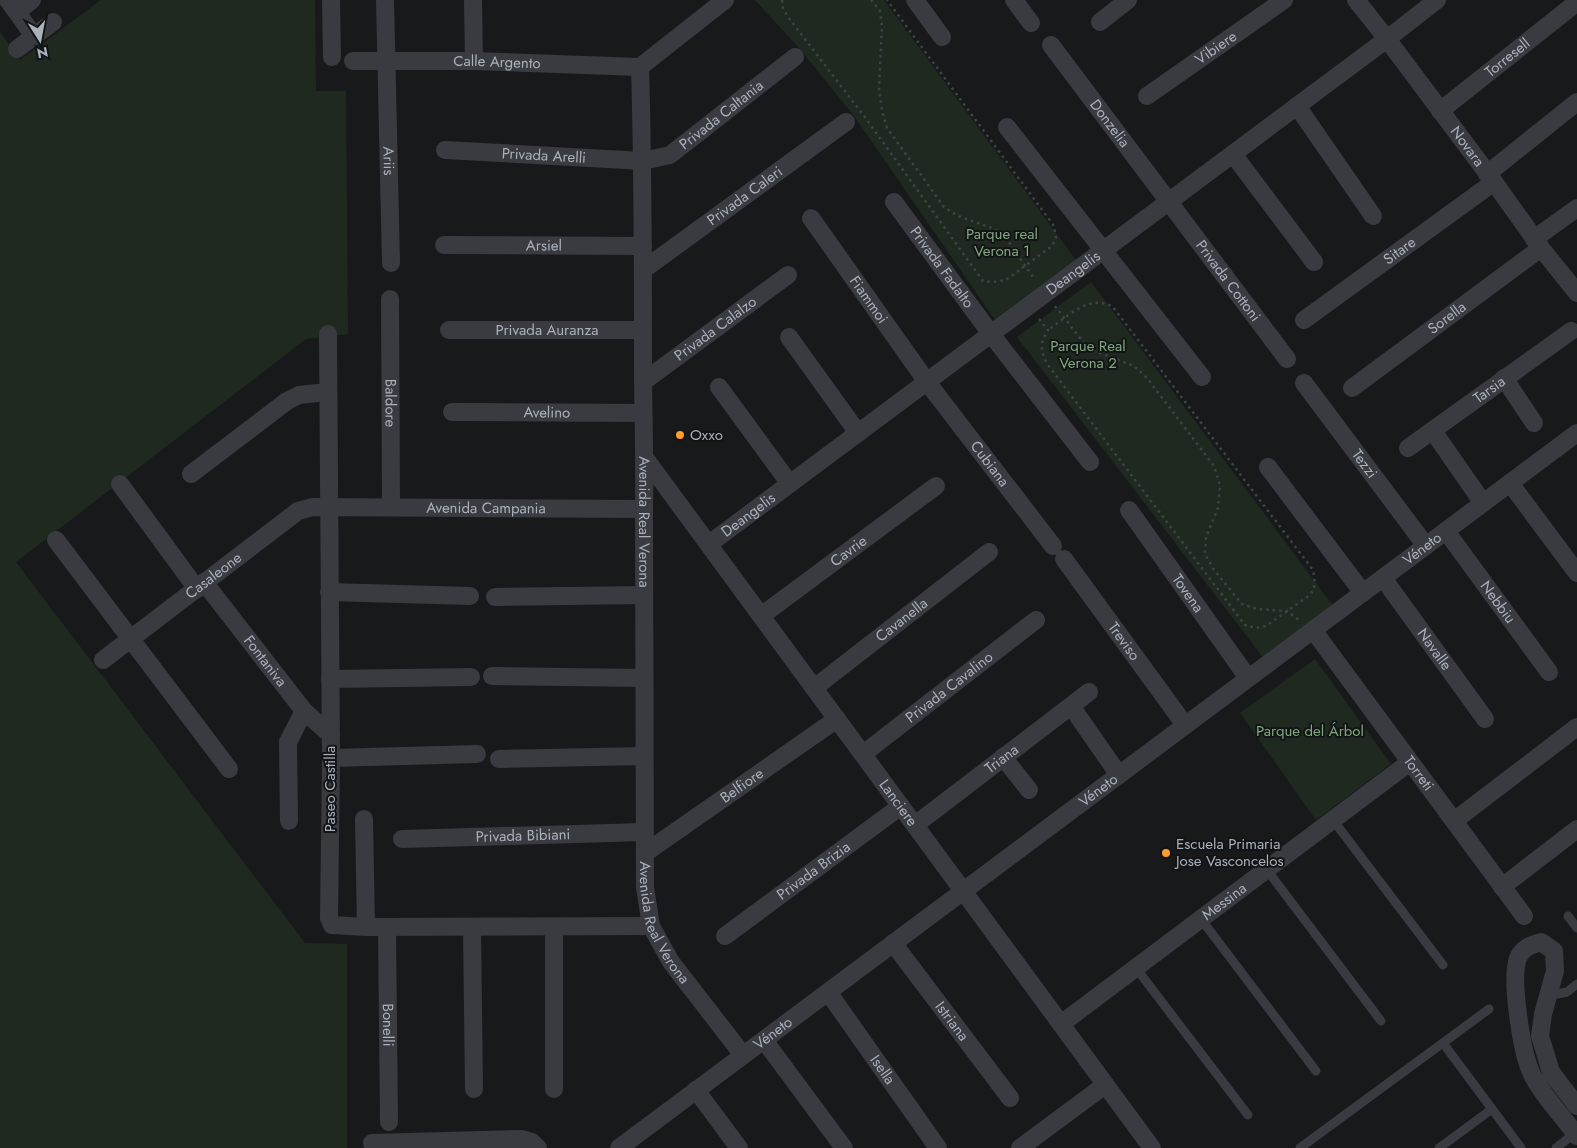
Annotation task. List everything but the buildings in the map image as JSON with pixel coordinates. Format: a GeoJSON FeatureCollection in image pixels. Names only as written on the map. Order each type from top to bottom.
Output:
{"type":"FeatureCollection","features":[{"type":"Feature","properties":{"kind":"street"},"geometry":{"type":"LineString","coordinates":[[32,0],[12,6],[34,36]]}},
{"type":"Feature","properties":{"kind":"street"},"geometry":{"type":"LineString","coordinates":[[331,0],[332,57]]}},
{"type":"Feature","properties":{"kind":"street","name":"Ariis"},"geometry":{"type":"LineString","coordinates":[[386,0],[391,262]]}},
{"type":"Feature","properties":{"kind":"street"},"geometry":{"type":"LineString","coordinates":[[473,0],[474,61]]}},
{"type":"Feature","properties":{"kind":"street"},"geometry":{"type":"LineString","coordinates":[[640,67],[725,0]]}},
{"type":"Feature","properties":{"kind":"street"},"geometry":{"type":"LineString","coordinates":[[915,0],[942,37]]}},
{"type":"Feature","properties":{"kind":"street"},"geometry":{"type":"LineString","coordinates":[[1014,0],[1031,23]]}},
{"type":"Feature","properties":{"kind":"street"},"geometry":{"type":"LineString","coordinates":[[1100,22],[1128,0]]}},
{"type":"Feature","properties":{"kind":"street","name":"Vibiere"},"geometry":{"type":"LineString","coordinates":[[1147,96],[1284,0]]}},
{"type":"Feature","properties":{"kind":"street","name":"Novara"},"geometry":{"type":"LineString","coordinates":[[1356,0],[1387,39],[1538,244],[1577,293]]}},
{"type":"Feature","properties":{"kind":"street","name":"Deangelis"},"geometry":{"type":"LineString","coordinates":[[709,544],[1437,0]]}},
{"type":"Feature","properties":{"kind":"street","name":"Torresell"},"geometry":{"type":"LineString","coordinates":[[1440,111],[1576,3]]}},
{"type":"Feature","properties":{"kind":"street"},"geometry":{"type":"LineString","coordinates":[[17,49],[53,22]]}},
{"type":"Feature","properties":{"kind":"street","name":"Donzelia"},"geometry":{"type":"LineString","coordinates":[[1051,45],[1168,202]]}},
{"type":"Feature","properties":{"kind":"street","name":"Privada Caltania"},"geometry":{"type":"LineString","coordinates":[[643,162],[670,155],[795,57]]}},
{"type":"Feature","properties":{"kind":"street","name":"Calle Argento"},"geometry":{"type":"LineString","coordinates":[[353,61],[474,61],[640,67]]}},
{"type":"Feature","properties":{"kind":"street","name":"Avenida Real Verona"},"geometry":{"type":"LineString","coordinates":[[640,67],[643,162],[643,413],[645,458],[644,887],[651,926],[671,962],[743,1056]]}},
{"type":"Feature","properties":{"kind":"street","name":"Sitare"},"geometry":{"type":"LineString","coordinates":[[1304,320],[1490,178],[1577,102]]}},
{"type":"Feature","properties":{"kind":"street"},"geometry":{"type":"LineString","coordinates":[[1297,106],[1373,216]]}},
{"type":"Feature","properties":{"kind":"street","name":"Privada Caleri"},"geometry":{"type":"LineString","coordinates":[[643,270],[846,122]]}},
{"type":"Feature","properties":{"kind":"street"},"geometry":{"type":"LineString","coordinates":[[1007,127],[1202,376]]}},
{"type":"Feature","properties":{"kind":"street","name":"Privada Arelli"},"geometry":{"type":"LineString","coordinates":[[445,150],[643,162]]}},
{"type":"Feature","properties":{"kind":"street"},"geometry":{"type":"LineString","coordinates":[[1233,154],[1314,262]]}},
{"type":"Feature","properties":{"kind":"street","name":"Privada Fadalto"},"geometry":{"type":"LineString","coordinates":[[894,202],[1090,462]]}},
{"type":"Feature","properties":{"kind":"street","name":"Privada Cottoni"},"geometry":{"type":"LineString","coordinates":[[1168,202],[1287,359]]}},
{"type":"Feature","properties":{"kind":"street","name":"Sorella"},"geometry":{"type":"LineString","coordinates":[[1352,388],[1538,244],[1577,208]]}},
{"type":"Feature","properties":{"kind":"street","name":"Fiammoi"},"geometry":{"type":"LineString","coordinates":[[811,218],[927,382]]}},
{"type":"Feature","properties":{"kind":"street","name":"Arsiel"},"geometry":{"type":"LineString","coordinates":[[444,245],[643,246]]}},
{"type":"Feature","properties":{"kind":"street","name":"Privada Calalzo"},"geometry":{"type":"LineString","coordinates":[[643,382],[788,275]]}},
{"type":"Feature","properties":{"kind":"street","name":"Baldore"},"geometry":{"type":"LineString","coordinates":[[390,299],[391,507]]}},
{"type":"Feature","properties":{"kind":"street","name":"Privada Auranza"},"geometry":{"type":"LineString","coordinates":[[449,330],[643,330]]}},
{"type":"Feature","properties":{"kind":"street","name":"Tarsia"},"geometry":{"type":"LineString","coordinates":[[1408,448],[1571,331]]}},
{"type":"Feature","properties":{"kind":"street","name":"Paseo Castilla"},"geometry":{"type":"LineString","coordinates":[[328,334],[331,735],[330,918],[332,925],[366,927],[651,926]]}},
{"type":"Feature","properties":{"kind":"street"},"geometry":{"type":"LineString","coordinates":[[790,336],[858,433]]}},
{"type":"Feature","properties":{"kind":"street"},"geometry":{"type":"LineString","coordinates":[[1504,378],[1534,423]]}},
{"type":"Feature","properties":{"kind":"street","name":"Cubiana"},"geometry":{"type":"LineString","coordinates":[[927,382],[1058,552]]}},
{"type":"Feature","properties":{"kind":"street","name":"Tezzi"},"geometry":{"type":"LineString","coordinates":[[1304,383],[1426,546]]}},
{"type":"Feature","properties":{"kind":"street"},"geometry":{"type":"LineString","coordinates":[[718,387],[790,484]]}},
{"type":"Feature","properties":{"kind":"street"},"geometry":{"type":"LineString","coordinates":[[190,474],[287,401],[299,395],[327,392]]}},
{"type":"Feature","properties":{"kind":"street","name":"Avelino"},"geometry":{"type":"LineString","coordinates":[[452,412],[643,413]]}},
{"type":"Feature","properties":{"kind":"street"},"geometry":{"type":"LineString","coordinates":[[1433,431],[1483,503]]}},
{"type":"Feature","properties":{"kind":"street","name":"Véneto"},"geometry":{"type":"LineString","coordinates":[[622,1147],[1312,630],[1576,435]]}},
{"type":"Feature","properties":{"kind":"street","name":"Lanciere"},"geometry":{"type":"LineString","coordinates":[[645,458],[1152,1148]]}},
{"type":"Feature","properties":{"kind":"street"},"geometry":{"type":"LineString","coordinates":[[1268,467],[1363,593]]}},
{"type":"Feature","properties":{"kind":"street"},"geometry":{"type":"LineString","coordinates":[[1510,483],[1577,573]]}},
{"type":"Feature","properties":{"kind":"street","name":"Fontaniva"},"geometry":{"type":"LineString","coordinates":[[120,484],[304,711],[331,735]]}},
{"type":"Feature","properties":{"kind":"street","name":"Cavrie"},"geometry":{"type":"LineString","coordinates":[[761,616],[936,486]]}},
{"type":"Feature","properties":{"kind":"street","name":"Casaleone"},"geometry":{"type":"LineString","coordinates":[[103,660],[298,511],[313,506],[329,507]]}},
{"type":"Feature","properties":{"kind":"street","name":"Avenida Campania"},"geometry":{"type":"LineString","coordinates":[[329,507],[644,509]]}},
{"type":"Feature","properties":{"kind":"street","name":"Tovena"},"geometry":{"type":"LineString","coordinates":[[1129,510],[1248,678]]}},
{"type":"Feature","properties":{"kind":"street","name":"Nebbiu"},"geometry":{"type":"LineString","coordinates":[[1446,531],[1549,672]]}},
{"type":"Feature","properties":{"kind":"street"},"geometry":{"type":"LineString","coordinates":[[56,540],[229,769]]}},
{"type":"Feature","properties":{"kind":"street","name":"Cavanella"},"geometry":{"type":"LineString","coordinates":[[814,688],[989,552]]}},
{"type":"Feature","properties":{"kind":"street","name":"Treviso"},"geometry":{"type":"LineString","coordinates":[[1058,552],[1185,725]]}},
{"type":"Feature","properties":{"kind":"street","name":"Navalle"},"geometry":{"type":"LineString","coordinates":[[1383,578],[1486,719]]}},
{"type":"Feature","properties":{"kind":"street"},"geometry":{"type":"LineString","coordinates":[[330,592],[470,596]]}},
{"type":"Feature","properties":{"kind":"street"},"geometry":{"type":"LineString","coordinates":[[495,597],[644,595]]}},
{"type":"Feature","properties":{"kind":"street","name":"Privada Cavalino"},"geometry":{"type":"LineString","coordinates":[[863,754],[1036,620]]}},
{"type":"Feature","properties":{"kind":"street","name":"Torreti"},"geometry":{"type":"LineString","coordinates":[[1312,630],[1524,916]]}},
{"type":"Feature","properties":{"kind":"street"},"geometry":{"type":"LineString","coordinates":[[492,676],[644,678]]}},
{"type":"Feature","properties":{"kind":"street"},"geometry":{"type":"LineString","coordinates":[[330,679],[471,677]]}},
{"type":"Feature","properties":{"kind":"street","name":"Triana"},"geometry":{"type":"LineString","coordinates":[[915,825],[1089,692]]}},
{"type":"Feature","properties":{"kind":"street"},"geometry":{"type":"LineString","coordinates":[[1071,706],[1119,775]]}},
{"type":"Feature","properties":{"kind":"street"},"geometry":{"type":"LineString","coordinates":[[289,821],[288,742],[304,711]]}},
{"type":"Feature","properties":{"kind":"street","name":"Belfiore"},"geometry":{"type":"LineString","coordinates":[[644,853],[837,719]]}},
{"type":"Feature","properties":{"kind":"street"},"geometry":{"type":"LineString","coordinates":[[1454,821],[1577,728]]}},
{"type":"Feature","properties":{"kind":"street"},"geometry":{"type":"LineString","coordinates":[[331,758],[477,754]]}},
{"type":"Feature","properties":{"kind":"street"},"geometry":{"type":"LineString","coordinates":[[499,758],[644,756]]}},
{"type":"Feature","properties":{"kind":"street"},"geometry":{"type":"LineString","coordinates":[[1003,756],[1029,790]]}},
{"type":"Feature","properties":{"kind":"street","name":"Messina"},"geometry":{"type":"LineString","coordinates":[[1061,1024],[1410,762]]}},
{"type":"Feature","properties":{"kind":"street","name":"Privada Brizia"},"geometry":{"type":"LineString","coordinates":[[725,936],[901,806]]}},
{"type":"Feature","properties":{"kind":"street"},"geometry":{"type":"LineString","coordinates":[[364,819],[366,927]]}},
{"type":"Feature","properties":{"kind":"street"},"geometry":{"type":"LineString","coordinates":[[1502,887],[1577,829]]}},
{"type":"Feature","properties":{"kind":"street","name":"Privada Bibiani"},"geometry":{"type":"LineString","coordinates":[[402,839],[644,832]]}},
{"type":"Feature","properties":{"kind":"street","name":"Bonelli"},"geometry":{"type":"LineString","coordinates":[[386,927],[389,1122]]}},
{"type":"Feature","properties":{"kind":"street"},"geometry":{"type":"LineString","coordinates":[[472,927],[474,1090]]}},
{"type":"Feature","properties":{"kind":"street"},"geometry":{"type":"LineString","coordinates":[[554,927],[554,1089]]}},
{"type":"Feature","properties":{"kind":"street"},"geometry":{"type":"LineString","coordinates":[[1576,1134],[1535,1080],[1529,1069],[1515,1000],[1516,973],[1519,957],[1528,946],[1541,942],[1554,951],[1555,971],[1540,1036],[1551,1072],[1577,1106]]}},
{"type":"Feature","properties":{"kind":"street","name":"Istriana"},"geometry":{"type":"LineString","coordinates":[[893,943],[1010,1098]]}},
{"type":"Feature","properties":{"kind":"street","name":"Isella"},"geometry":{"type":"LineString","coordinates":[[828,992],[938,1148]]}},
{"type":"Feature","properties":{"kind":"street"},"geometry":{"type":"LineString","coordinates":[[764,1040],[844,1148]]}},
{"type":"Feature","properties":{"kind":"street"},"geometry":{"type":"LineString","coordinates":[[1020,1148],[1105,1085]]}},
{"type":"Feature","properties":{"kind":"street"},"geometry":{"type":"LineString","coordinates":[[696,1090],[739,1148]]}},
{"type":"Feature","properties":{"kind":"street"},"geometry":{"type":"LineString","coordinates":[[372,1143],[522,1139],[532,1142],[538,1148]]}},
{"type":"Feature","properties":{"kind":"lane"},"geometry":{"type":"LineString","coordinates":[[1333,820],[1443,965]]}},
{"type":"Feature","properties":{"kind":"lane"},"geometry":{"type":"LineString","coordinates":[[1267,870],[1381,1021]]}},
{"type":"Feature","properties":{"kind":"lane"},"geometry":{"type":"LineString","coordinates":[[1568,916],[1577,928]]}},
{"type":"Feature","properties":{"kind":"lane"},"geometry":{"type":"LineString","coordinates":[[1201,919],[1316,1071]]}},
{"type":"Feature","properties":{"kind":"lane"},"geometry":{"type":"LineString","coordinates":[[1136,968],[1248,1115]]}},
{"type":"Feature","properties":{"kind":"lane"},"geometry":{"type":"LineString","coordinates":[[1548,996],[1567,992],[1577,984]]}},
{"type":"Feature","properties":{"kind":"lane"},"geometry":{"type":"LineString","coordinates":[[1300,1148],[1489,1009]]}},
{"type":"Feature","properties":{"kind":"lane"},"geometry":{"type":"LineString","coordinates":[[1443,1043],[1521,1148]]}},
{"type":"Feature","properties":{"kind":"lane"},"geometry":{"type":"LineString","coordinates":[[1440,1148],[1492,1109]]}},
{"type":"Feature","properties":{"kind":"lane"},"geometry":{"type":"LineString","coordinates":[[1556,1148],[1576,1134]]}},
{"type":"Feature","properties":{"kind":"path"},"geometry":{"type":"LineString","coordinates":[[782,0],[783,8],[788,17],[864,116],[983,281],[1006,280],[1052,246],[1056,238],[1054,226],[887,0]]}},
{"type":"Feature","properties":{"kind":"path"},"geometry":{"type":"LineString","coordinates":[[871,0],[880,11],[882,26],[879,88],[887,128],[944,207],[958,216],[992,228],[1004,236],[1039,286]]}},
{"type":"Feature","properties":{"kind":"path"},"geometry":{"type":"LineString","coordinates":[[1052,302],[1084,343],[1095,351],[1134,366],[1147,378],[1214,466],[1220,485],[1218,508],[1206,537],[1205,554],[1214,570],[1242,604],[1257,609],[1286,611],[1312,630]]}},
{"type":"Feature","properties":{"kind":"path"},"geometry":{"type":"LineString","coordinates":[[1105,302],[1113,306],[1313,570],[1314,589],[1310,595],[1266,626],[1256,628],[1245,625],[1042,355],[1041,345],[1044,336],[1048,330],[1065,318],[1084,305],[1091,303],[1105,302]]}},
{"type":"Feature","properties":{"kind":"path"},"geometry":{"type":"LineString","coordinates":[[1036,314],[1048,330]]}},
{"type":"Feature","properties":{"kind":"green space"},"geometry":{"type":"Polygon","coordinates":[[[101,0],[315,0],[316,91],[346,91],[348,334],[306,339],[16,562],[305,943],[347,944],[347,1148],[0,1148],[0,32],[20,60],[101,0]]]}},
{"type":"Feature","properties":{"kind":"green space","name":"Parque real Verona 1"},"geometry":{"type":"Polygon","coordinates":[[[755,0],[884,0],[1076,260],[997,323],[854,116],[799,48],[755,0]]]}},
{"type":"Feature","properties":{"kind":"green space","name":"Parque Real Verona 2"},"geometry":{"type":"Polygon","coordinates":[[[1091,282],[1334,607],[1265,660],[1017,337],[1091,282]]]}},
{"type":"Feature","properties":{"kind":"green space","name":"Parque del Árbol"},"geometry":{"type":"Polygon","coordinates":[[[1315,659],[1391,764],[1316,820],[1240,713],[1315,659]]]}},
{"type":"Feature","properties":{"kind":"place","name":"Oxxo"},"geometry":{"type":"Point","coordinates":[680,435]}},
{"type":"Feature","properties":{"kind":"place","name":"Escuela Primaria Jose Vasconcelos"},"geometry":{"type":"Point","coordinates":[1166,853]}}]}
